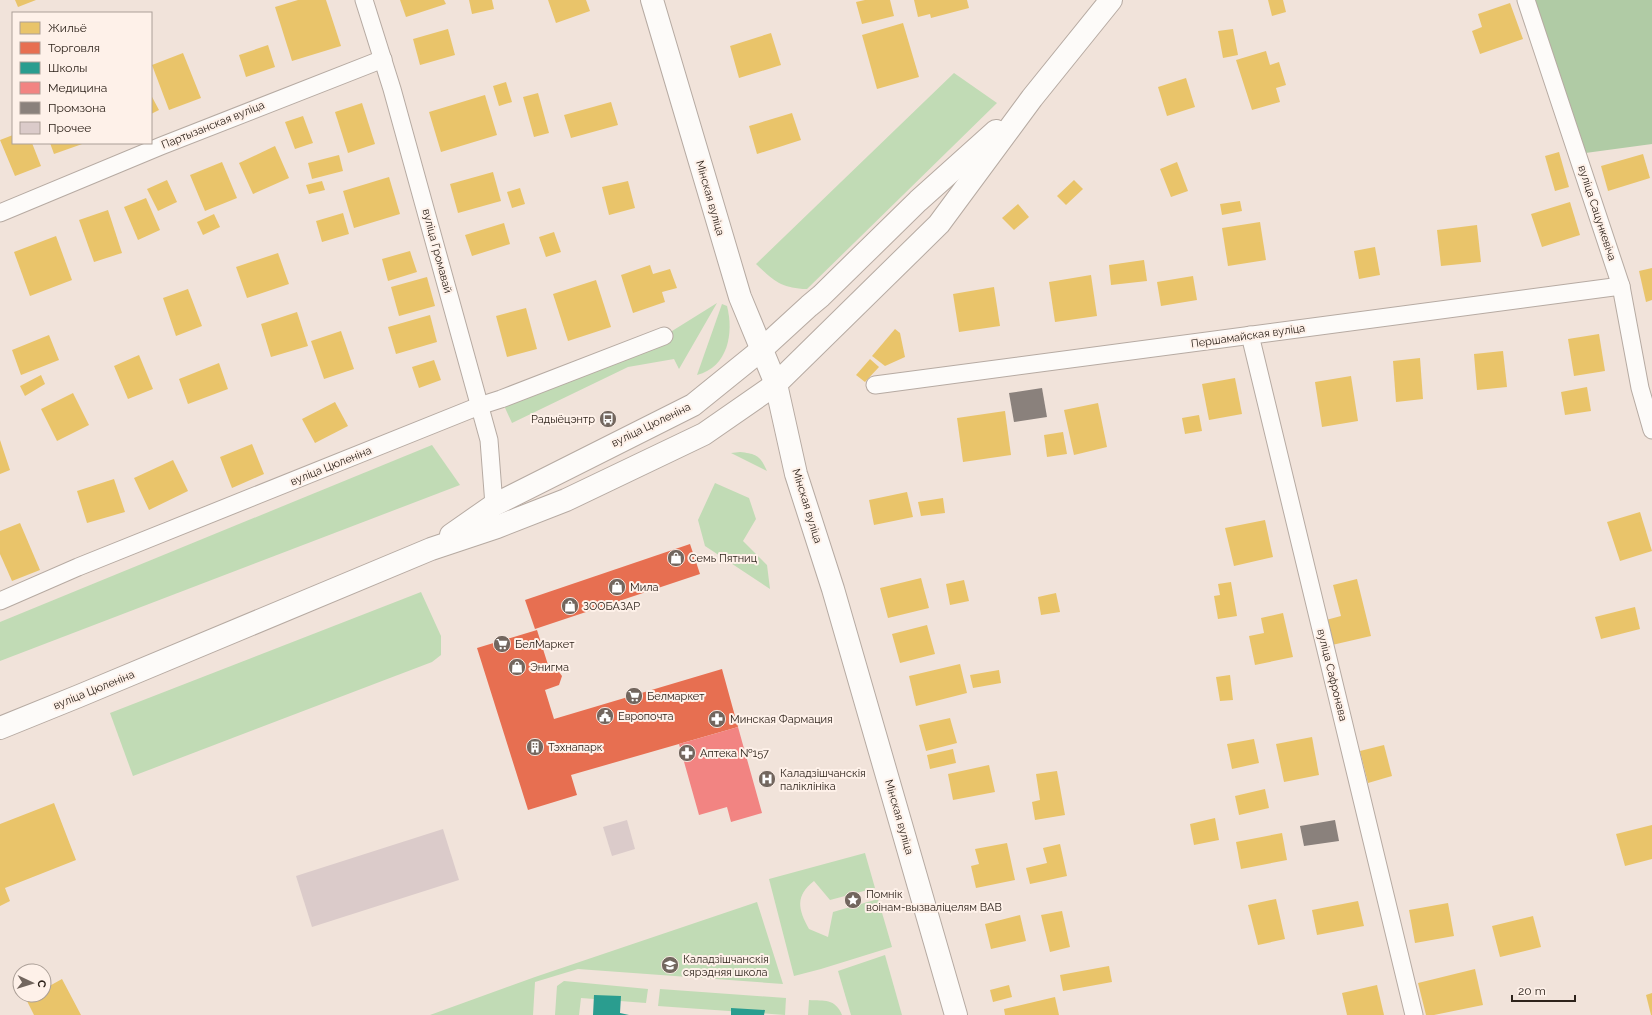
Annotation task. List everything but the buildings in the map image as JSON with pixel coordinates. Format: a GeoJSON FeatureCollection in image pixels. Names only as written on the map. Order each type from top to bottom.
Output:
{"type":"FeatureCollection","features":[{"type":"Feature","properties":{"kind":"main road","name":"Мінская вуліца"},"geometry":{"type":"LineString","coordinates":[[652,0],[743,306],[776,384],[796,474],[833,589],[956,1015]]}},
{"type":"Feature","properties":{"kind":"main road"},"geometry":{"type":"LineString","coordinates":[[1032,98],[1111,0]]}},
{"type":"Feature","properties":{"kind":"main road","name":"вуліца Цюленіна"},"geometry":{"type":"LineString","coordinates":[[431,549],[494,505],[693,405],[761,350],[821,296],[918,201],[1032,98]]}},
{"type":"Feature","properties":{"kind":"main road","name":"вуліца Цюленіна"},"geometry":{"type":"LineString","coordinates":[[0,728],[431,549],[497,527],[566,500],[704,434],[776,384],[939,224],[1032,98]]}},
{"type":"Feature","properties":{"kind":"street","name":"вуліца Громавай"},"geometry":{"type":"LineString","coordinates":[[364,0],[383,59],[489,440],[494,505]]}},
{"type":"Feature","properties":{"kind":"street","name":"вуліца Сацункевіча"},"geometry":{"type":"LineString","coordinates":[[1526,0],[1621,286],[1640,388],[1652,430]]}},
{"type":"Feature","properties":{"kind":"street","name":"Партызанская вуліца"},"geometry":{"type":"LineString","coordinates":[[0,213],[169,143],[383,59]]}},
{"type":"Feature","properties":{"kind":"street","name":"Першамайская вуліца"},"geometry":{"type":"LineString","coordinates":[[875,385],[1621,286]]}},
{"type":"Feature","properties":{"kind":"street","name":"вуліца Сафронава"},"geometry":{"type":"LineString","coordinates":[[1250,335],[1414,1015]]}},
{"type":"Feature","properties":{"kind":"street","name":"вуліца Цюленіна"},"geometry":{"type":"LineString","coordinates":[[0,601],[78,567],[303,478],[479,406],[501,399],[664,336]]}},
{"type":"Feature","properties":{"kind":"green space"},"geometry":{"type":"Polygon","coordinates":[[[1532,0],[1652,0],[1652,144],[1578,154],[1532,0]]]}},
{"type":"Feature","properties":{"kind":"green space"},"geometry":{"type":"Polygon","coordinates":[[[954,73],[997,103],[807,289],[784,285],[773,279],[756,264],[954,73]]]}},
{"type":"Feature","properties":{"kind":"green space"},"geometry":{"type":"Polygon","coordinates":[[[717,303],[679,369],[674,359],[628,367],[512,423],[501,399],[664,336],[717,303]]]}},
{"type":"Feature","properties":{"kind":"green space"},"geometry":{"type":"Polygon","coordinates":[[[722,304],[727,306],[730,327],[726,348],[716,365],[697,375],[722,304]]]}},
{"type":"Feature","properties":{"kind":"green space"},"geometry":{"type":"Polygon","coordinates":[[[432,445],[460,485],[0,661],[0,622],[432,445]]]}},
{"type":"Feature","properties":{"kind":"green space"},"geometry":{"type":"Polygon","coordinates":[[[740,452],[760,458],[767,471],[731,453],[740,452]]]}},
{"type":"Feature","properties":{"kind":"green space"},"geometry":{"type":"Polygon","coordinates":[[[715,483],[749,498],[756,519],[743,541],[767,565],[770,589],[705,546],[698,520],[715,483]]]}},
{"type":"Feature","properties":{"kind":"green space"},"geometry":{"type":"Polygon","coordinates":[[[421,592],[441,636],[441,655],[432,662],[133,776],[110,713],[421,592]]]}},
{"type":"Feature","properties":{"kind":"green space"},"geometry":{"type":"Polygon","coordinates":[[[865,853],[875,888],[830,900],[814,881],[804,892],[801,898],[800,903],[802,915],[809,929],[828,937],[833,912],[878,899],[892,947],[794,976],[769,879],[865,853]]]}},
{"type":"Feature","properties":{"kind":"green space"},"geometry":{"type":"Polygon","coordinates":[[[757,902],[783,984],[578,969],[535,982],[533,1015],[430,1015],[535,977],[757,902]]]}},
{"type":"Feature","properties":{"kind":"green space"},"geometry":{"type":"Polygon","coordinates":[[[885,955],[902,1015],[851,1015],[838,971],[885,955]]]}},
{"type":"Feature","properties":{"kind":"green space"},"geometry":{"type":"Polygon","coordinates":[[[564,981],[648,989],[646,1003],[581,998],[579,1015],[555,1015],[557,986],[564,981]]]}},
{"type":"Feature","properties":{"kind":"green space"},"geometry":{"type":"Polygon","coordinates":[[[660,989],[786,998],[785,1015],[658,1006],[660,989]]]}},
{"type":"Feature","properties":{"kind":"green space"},"geometry":{"type":"Polygon","coordinates":[[[809,1000],[832,1003],[842,1015],[808,1015],[809,1000]]]}},
{"type":"Feature","properties":{"kind":"place","name":"Радыёцэнтр"},"geometry":{"type":"Point","coordinates":[608,419]}},
{"type":"Feature","properties":{"kind":"place","name":"Семь Пятниц"},"geometry":{"type":"Point","coordinates":[676,558]}},
{"type":"Feature","properties":{"kind":"place","name":"Мила"},"geometry":{"type":"Point","coordinates":[617,587]}},
{"type":"Feature","properties":{"kind":"place","name":"ЗООБАЗАР"},"geometry":{"type":"Point","coordinates":[570,606]}},
{"type":"Feature","properties":{"kind":"place","name":"БелМаркет"},"geometry":{"type":"Point","coordinates":[502,644]}},
{"type":"Feature","properties":{"kind":"place","name":"Энигма"},"geometry":{"type":"Point","coordinates":[517,667]}},
{"type":"Feature","properties":{"kind":"place","name":"Белмаркет"},"geometry":{"type":"Point","coordinates":[634,696]}},
{"type":"Feature","properties":{"kind":"place","name":"Европочта"},"geometry":{"type":"Point","coordinates":[605,716]}},
{"type":"Feature","properties":{"kind":"place","name":"Минская Фармация"},"geometry":{"type":"Point","coordinates":[717,719]}},
{"type":"Feature","properties":{"kind":"place","name":"Тэхнапарк"},"geometry":{"type":"Point","coordinates":[535,747]}},
{"type":"Feature","properties":{"kind":"place","name":"Аптека №157"},"geometry":{"type":"Point","coordinates":[687,753]}},
{"type":"Feature","properties":{"kind":"place","name":"Каладзішчанскія паліклініка"},"geometry":{"type":"Point","coordinates":[767,779]}},
{"type":"Feature","properties":{"kind":"place","name":"Помнік воінам-вызваліцелям ВАВ"},"geometry":{"type":"Point","coordinates":[853,900]}},
{"type":"Feature","properties":{"kind":"place","name":"Каладзішчанскія сярэдняя школа"},"geometry":{"type":"Point","coordinates":[670,965]}}]}
